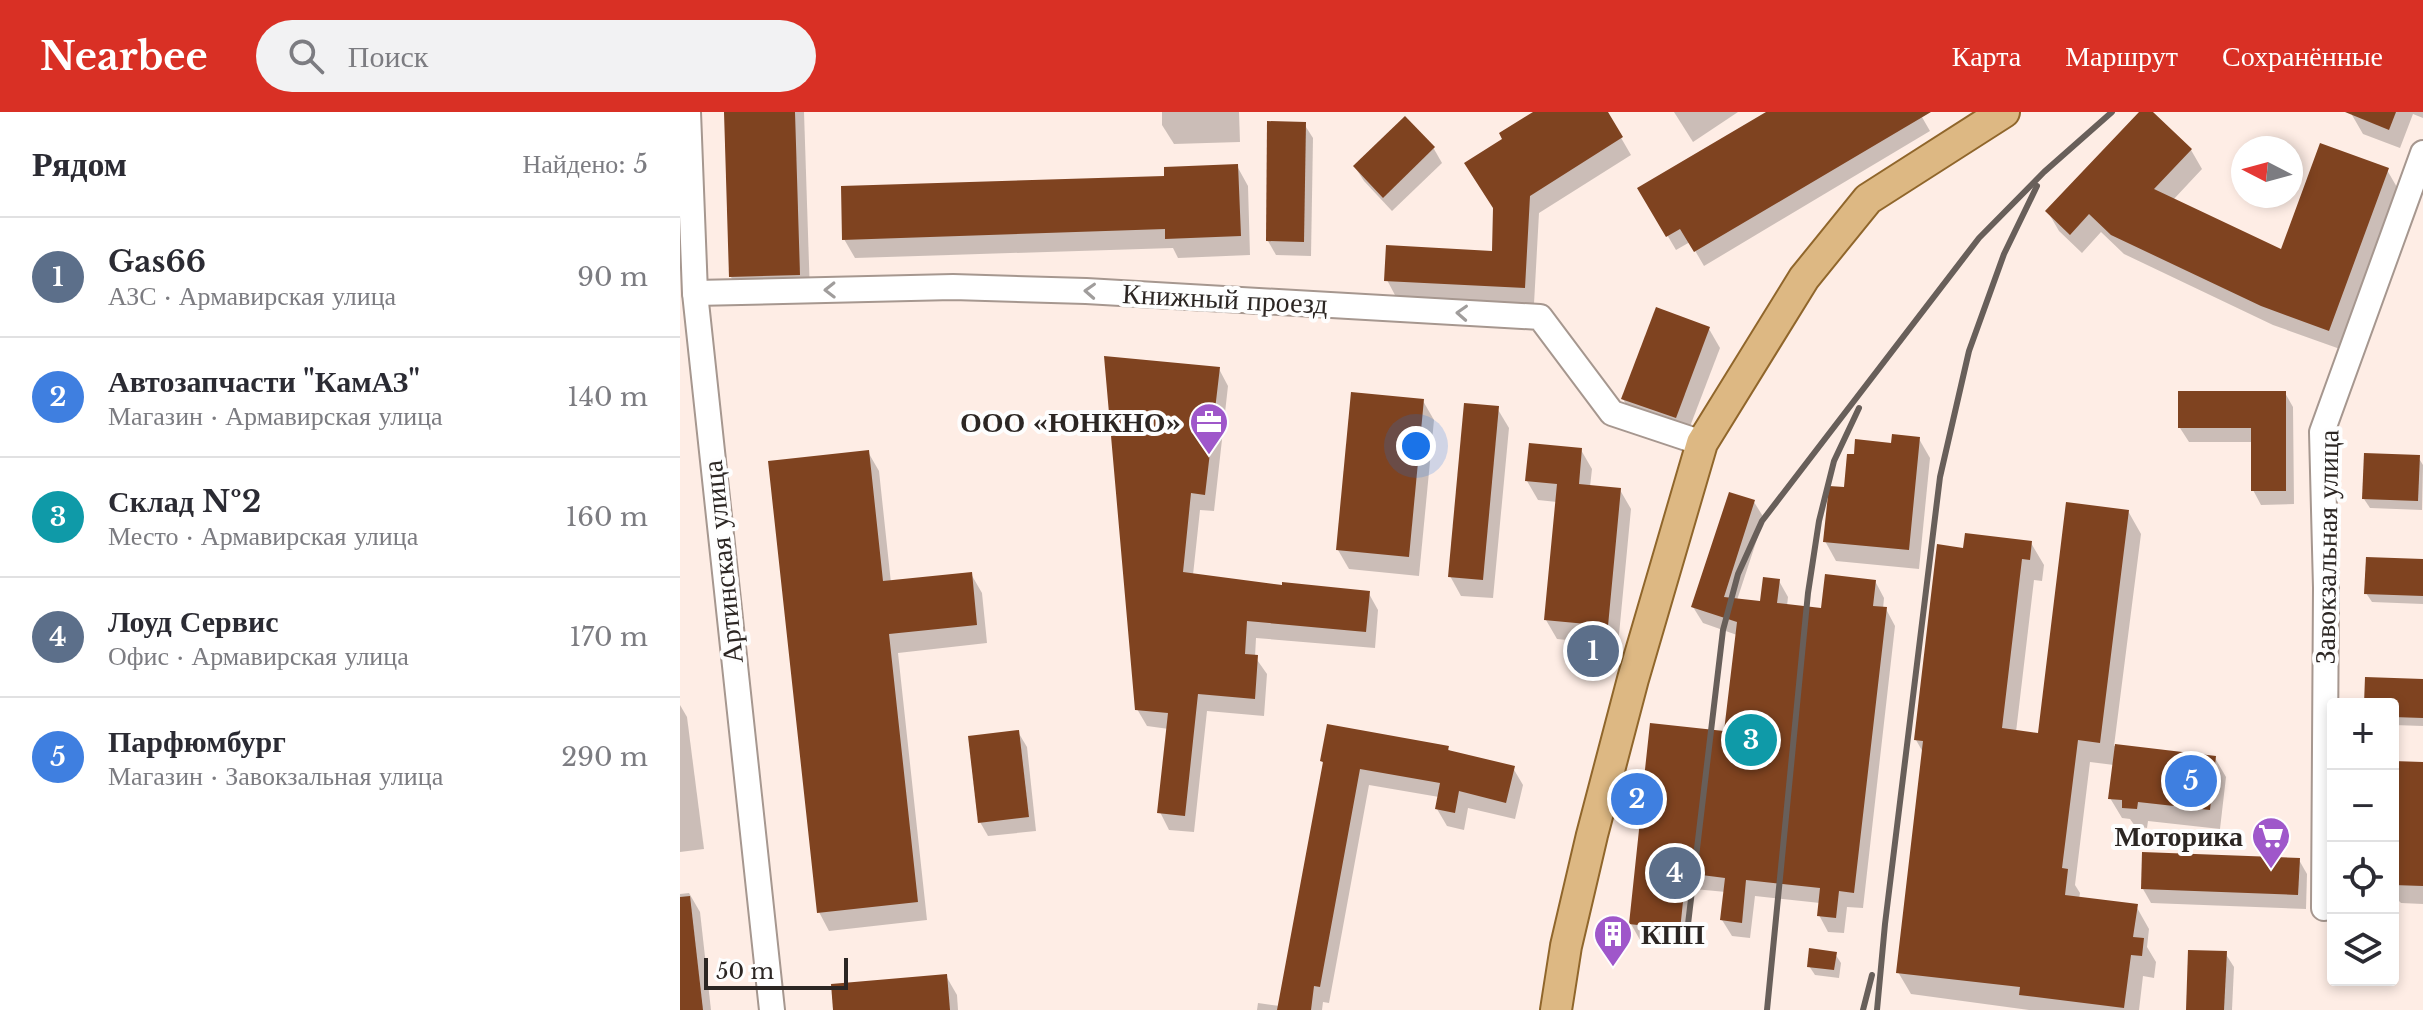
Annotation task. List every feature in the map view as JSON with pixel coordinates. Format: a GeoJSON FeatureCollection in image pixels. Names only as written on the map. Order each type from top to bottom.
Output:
{"type":"FeatureCollection","features":[{"type":"Feature","properties":{"kind":"main road"},"geometry":{"type":"LineString","coordinates":[[1556,1010],[1566,946],[1592,835],[1633,679],[1702,443],[1804,278],[1868,199],[2004,112]]}},
{"type":"Feature","properties":{"kind":"street","name":"Артинская улица"},"geometry":{"type":"LineString","coordinates":[[688,112],[695,293],[772,1010]]}},
{"type":"Feature","properties":{"kind":"street","name":"Завокзальная улица"},"geometry":{"type":"LineString","coordinates":[[2324,908],[2326,588],[2322,432],[2423,153]]}},
{"type":"Feature","properties":{"kind":"street","name":"Книжный проезд"},"geometry":{"type":"LineString","coordinates":[[695,293],[953,287],[1086,291],[1540,317],[1612,413],[1702,443]]}},
{"type":"Feature","properties":{"kind":"building"},"geometry":{"type":"Polygon","coordinates":[[[724,112],[795,112],[800,275],[729,277],[724,112]]]}},
{"type":"Feature","properties":{"kind":"building"},"geometry":{"type":"Polygon","coordinates":[[[1533,112],[1608,112],[1623,137],[1530,196],[1525,288],[1384,281],[1386,245],[1492,251],[1493,208],[1464,163],[1502,139],[1499,133],[1533,112]]]}},
{"type":"Feature","properties":{"kind":"building"},"geometry":{"type":"Polygon","coordinates":[[[1766,112],[1931,112],[1694,252],[1680,229],[1666,237],[1637,188],[1766,112]]]}},
{"type":"Feature","properties":{"kind":"building"},"geometry":{"type":"Polygon","coordinates":[[[2139,112],[2153,112],[2192,149],[2154,189],[2281,249],[2296,208],[2303,208],[2303,189],[2320,143],[2389,168],[2329,331],[2261,306],[2111,235],[2089,214],[2070,235],[2045,211],[2139,112]]]}},
{"type":"Feature","properties":{"kind":"building"},"geometry":{"type":"Polygon","coordinates":[[[2345,112],[2396,112],[2389,130],[2345,112]]]}},
{"type":"Feature","properties":{"kind":"building"},"geometry":{"type":"Polygon","coordinates":[[[1405,116],[1435,147],[1383,198],[1353,166],[1405,116]]]}},
{"type":"Feature","properties":{"kind":"building"},"geometry":{"type":"Polygon","coordinates":[[[1267,121],[1306,122],[1304,242],[1266,241],[1267,121]]]}},
{"type":"Feature","properties":{"kind":"building"},"geometry":{"type":"Polygon","coordinates":[[[1238,164],[1241,236],[1165,239],[1165,229],[842,240],[841,186],[1164,176],[1164,167],[1238,164]]]}},
{"type":"Feature","properties":{"kind":"building"},"geometry":{"type":"Polygon","coordinates":[[[1656,307],[1710,327],[1676,418],[1621,399],[1656,307]]]}},
{"type":"Feature","properties":{"kind":"building"},"geometry":{"type":"Polygon","coordinates":[[[1104,356],[1220,367],[1205,495],[1191,493],[1183,572],[1282,585],[1282,582],[1370,591],[1366,632],[1247,621],[1245,654],[1258,655],[1255,699],[1198,694],[1185,816],[1157,813],[1168,713],[1135,710],[1104,356]]]}},
{"type":"Feature","properties":{"kind":"building"},"geometry":{"type":"Polygon","coordinates":[[[2178,391],[2286,391],[2286,491],[2251,491],[2251,428],[2178,428],[2178,391]]]}},
{"type":"Feature","properties":{"kind":"building"},"geometry":{"type":"Polygon","coordinates":[[[1351,392],[1424,399],[1409,557],[1336,550],[1351,392]]]}},
{"type":"Feature","properties":{"kind":"building"},"geometry":{"type":"Polygon","coordinates":[[[1464,403],[1499,406],[1483,580],[1448,577],[1464,403]]]}},
{"type":"Feature","properties":{"kind":"building"},"geometry":{"type":"Polygon","coordinates":[[[1892,434],[1920,437],[1909,550],[1823,542],[1829,486],[1844,487],[1847,454],[1854,454],[1855,439],[1891,443],[1892,434]]]}},
{"type":"Feature","properties":{"kind":"building"},"geometry":{"type":"Polygon","coordinates":[[[1529,443],[1582,448],[1579,484],[1621,488],[1608,626],[1544,620],[1557,484],[1525,481],[1529,443]]]}},
{"type":"Feature","properties":{"kind":"building"},"geometry":{"type":"Polygon","coordinates":[[[869,450],[883,581],[972,572],[977,625],[889,634],[918,902],[817,913],[768,461],[869,450]]]}},
{"type":"Feature","properties":{"kind":"building"},"geometry":{"type":"Polygon","coordinates":[[[2364,453],[2420,455],[2418,501],[2362,499],[2364,453]]]}},
{"type":"Feature","properties":{"kind":"building"},"geometry":{"type":"Polygon","coordinates":[[[1729,492],[1755,500],[1724,597],[1760,601],[1763,577],[1780,579],[1777,603],[1821,608],[1825,574],[1876,580],[1873,606],[1887,607],[1854,893],[1839,891],[1836,918],[1817,916],[1820,888],[1746,880],[1742,923],[1720,920],[1725,878],[1686,873],[1680,930],[1629,924],[1641,811],[1631,810],[1633,787],[1643,788],[1650,723],[1724,731],[1737,622],[1691,607],[1729,492]]]}},
{"type":"Feature","properties":{"kind":"building"},"geometry":{"type":"Polygon","coordinates":[[[2066,502],[2129,510],[2100,743],[2078,740],[2062,868],[2068,869],[2065,895],[2138,904],[2133,937],[2144,938],[2142,956],[2131,955],[2124,1008],[2019,995],[2020,987],[1896,973],[1923,741],[1914,740],[1937,544],[1963,548],[1965,533],[2032,541],[2030,560],[2022,559],[2002,728],[2038,733],[2066,502]]]}},
{"type":"Feature","properties":{"kind":"building"},"geometry":{"type":"Polygon","coordinates":[[[2366,557],[2423,559],[2423,596],[2364,594],[2366,557]]]}},
{"type":"Feature","properties":{"kind":"building"},"geometry":{"type":"Polygon","coordinates":[[[2365,677],[2423,679],[2423,718],[2399,717],[2399,698],[2364,698],[2365,677]]]}},
{"type":"Feature","properties":{"kind":"building"},"geometry":{"type":"Polygon","coordinates":[[[1327,724],[1449,746],[1448,750],[1515,766],[1506,803],[1459,791],[1455,813],[1435,809],[1440,783],[1360,769],[1320,987],[1314,986],[1311,1010],[1277,1010],[1323,762],[1320,761],[1327,724]]]}},
{"type":"Feature","properties":{"kind":"building"},"geometry":{"type":"Polygon","coordinates":[[[1019,730],[1029,817],[978,823],[968,736],[1019,730]]]}},
{"type":"Feature","properties":{"kind":"building"},"geometry":{"type":"Polygon","coordinates":[[[2115,744],[2216,756],[2210,810],[2138,802],[2137,809],[2122,808],[2122,800],[2108,799],[2115,744]]]}},
{"type":"Feature","properties":{"kind":"building"},"geometry":{"type":"Polygon","coordinates":[[[2399,761],[2423,762],[2423,886],[2399,885],[2399,761]]]}},
{"type":"Feature","properties":{"kind":"building"},"geometry":{"type":"Polygon","coordinates":[[[2142,852],[2300,858],[2298,895],[2141,889],[2142,852]]]}},
{"type":"Feature","properties":{"kind":"building"},"geometry":{"type":"Polygon","coordinates":[[[690,896],[703,1010],[680,1010],[680,897],[690,896]]]}},
{"type":"Feature","properties":{"kind":"building"},"geometry":{"type":"Polygon","coordinates":[[[1809,948],[1837,952],[1834,970],[1807,967],[1809,948]]]}},
{"type":"Feature","properties":{"kind":"building"},"geometry":{"type":"Polygon","coordinates":[[[2188,950],[2227,951],[2224,1010],[2186,1010],[2188,950]]]}},
{"type":"Feature","properties":{"kind":"building"},"geometry":{"type":"Polygon","coordinates":[[[947,974],[950,1010],[833,1010],[831,984],[947,974]]]}},
{"type":"Feature","properties":{"kind":"railway"},"geometry":{"type":"LineString","coordinates":[[1686,941],[1723,630],[1738,574],[1762,521],[1979,238],[2044,172],[2112,112]]}},
{"type":"Feature","properties":{"kind":"railway"},"geometry":{"type":"LineString","coordinates":[[1877,1010],[1940,477],[1969,351],[2004,254],[2037,186]]}},
{"type":"Feature","properties":{"kind":"railway"},"geometry":{"type":"LineString","coordinates":[[1767,1010],[1808,593],[1819,521],[1834,461],[1859,408]]}},
{"type":"Feature","properties":{"kind":"railway"},"geometry":{"type":"LineString","coordinates":[[1863,1010],[1872,975]]}},
{"type":"Feature","properties":{"kind":"place","name":"ООО «ЮНКНО»"},"geometry":{"type":"Point","coordinates":[1209,456]}},
{"type":"Feature","properties":{"kind":"place","name":"Gas66"},"geometry":{"type":"Point","coordinates":[1593,651]}},
{"type":"Feature","properties":{"kind":"place","name":"Склад №2"},"geometry":{"type":"Point","coordinates":[1751,740]}},
{"type":"Feature","properties":{"kind":"place","name":"Парфюмбург"},"geometry":{"type":"Point","coordinates":[2191,781]}},
{"type":"Feature","properties":{"kind":"place","name":"Автозапчасти \"КамАЗ\""},"geometry":{"type":"Point","coordinates":[1637,799]}},
{"type":"Feature","properties":{"kind":"place","name":"Моторика"},"geometry":{"type":"Point","coordinates":[2271,870]}},
{"type":"Feature","properties":{"kind":"place","name":"Лоуд Сервис"},"geometry":{"type":"Point","coordinates":[1675,873]}},
{"type":"Feature","properties":{"kind":"place","name":"КПП"},"geometry":{"type":"Point","coordinates":[1613,968]}}]}
